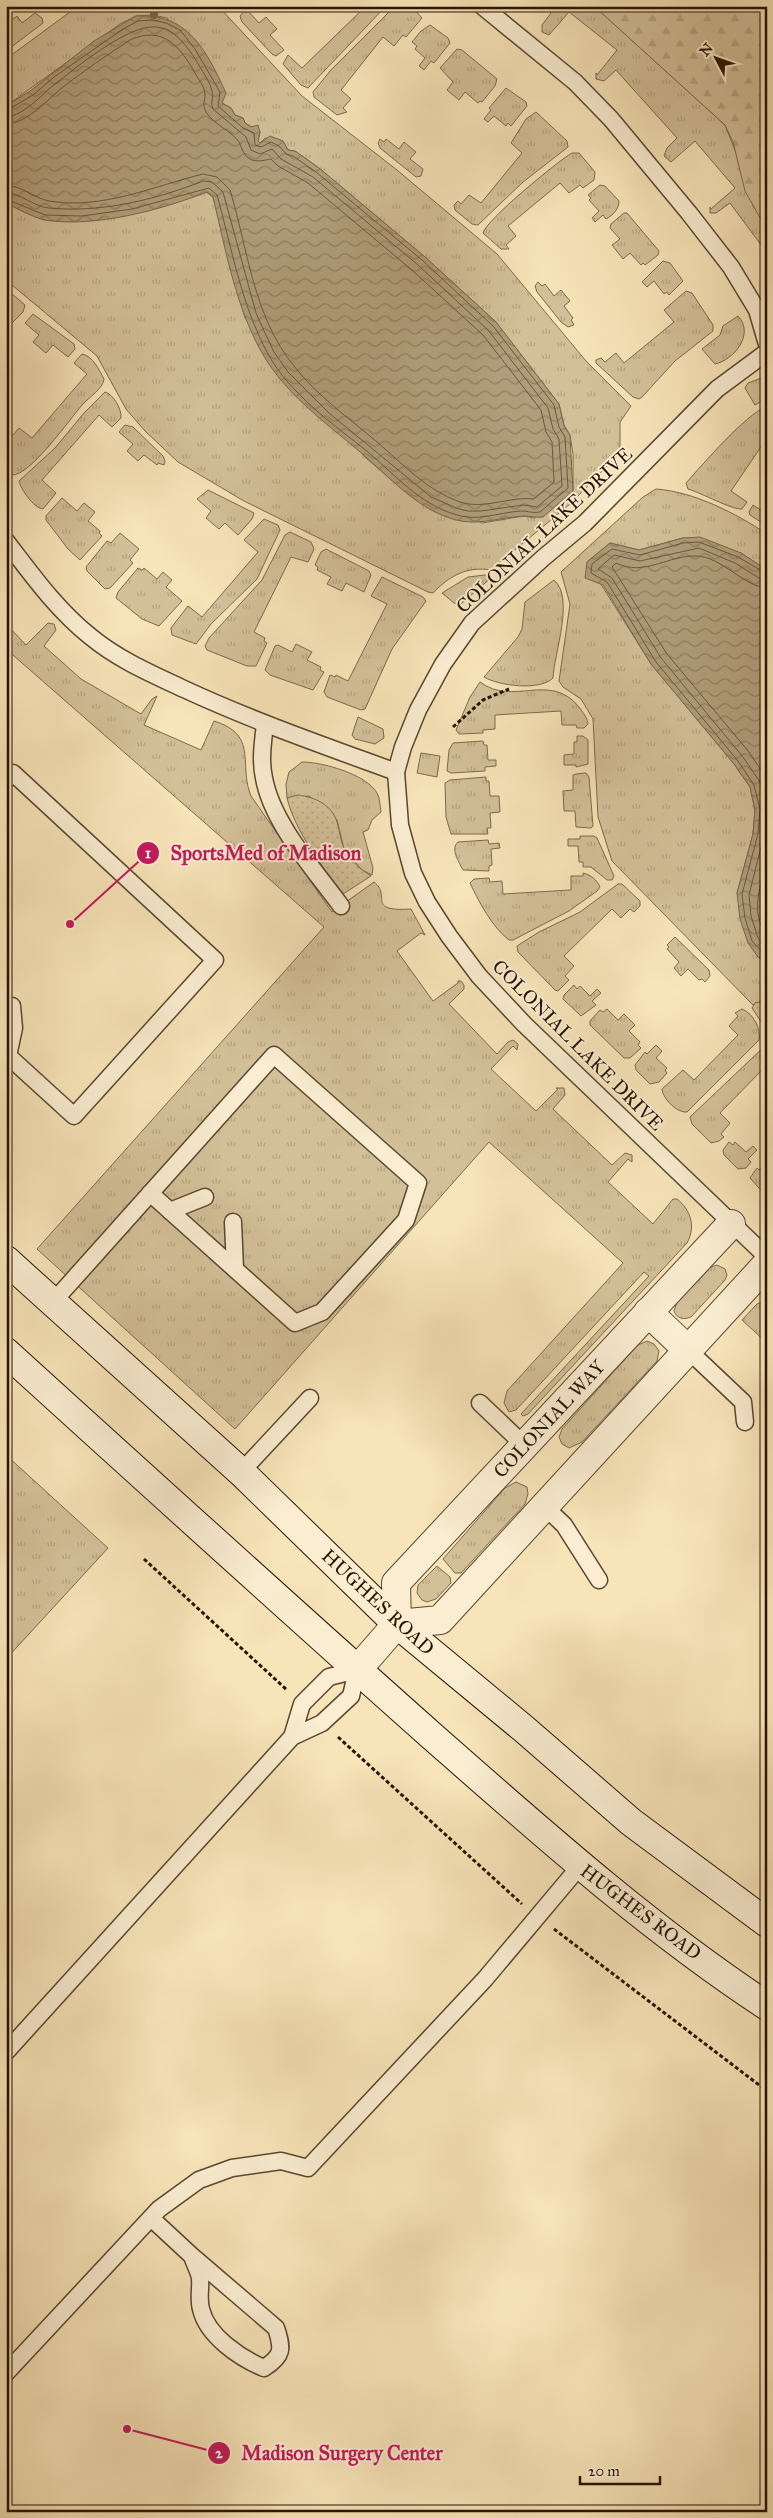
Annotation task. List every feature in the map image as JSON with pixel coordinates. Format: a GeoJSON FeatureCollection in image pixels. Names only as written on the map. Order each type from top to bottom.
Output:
{"type":"FeatureCollection","features":[{"type":"Feature","properties":{"kind":"main road","name":"COLONIAL WAY"},"geometry":{"type":"LineString","coordinates":[[397,1624],[396,1583],[731,1224]]}},
{"type":"Feature","properties":{"kind":"main road","name":"HUGHES ROAD"},"geometry":{"type":"LineString","coordinates":[[6,1260],[241,1472],[397,1624],[524,1729],[631,1822],[767,1923]]}},
{"type":"Feature","properties":{"kind":"main road"},"geometry":{"type":"LineString","coordinates":[[357,1670],[397,1624],[440,1620],[767,1264]]}},
{"type":"Feature","properties":{"kind":"main road"},"geometry":{"type":"LineString","coordinates":[[648,1312],[688,1350]]}},
{"type":"Feature","properties":{"kind":"main road","name":"HUGHES ROAD"},"geometry":{"type":"LineString","coordinates":[[6,1352],[357,1670],[580,1866],[644,1917],[767,2006]]}},
{"type":"Feature","properties":{"kind":"lane"},"geometry":{"type":"LineString","coordinates":[[482,6],[575,82],[611,119],[689,213],[731,268],[757,310],[767,344]]}},
{"type":"Feature","properties":{"kind":"lane","name":"COLONIAL LAKE DRIVE"},"geometry":{"type":"LineString","coordinates":[[767,352],[717,389],[585,523],[543,558],[472,623],[443,664],[418,710],[403,747],[396,772],[400,825],[413,874],[427,902],[449,936],[480,976],[524,1024],[767,1257]]}},
{"type":"Feature","properties":{"kind":"lane"},"geometry":{"type":"LineString","coordinates":[[6,541],[44,592],[91,637],[114,654],[142,670],[265,724],[396,772]]}},
{"type":"Feature","properties":{"kind":"lane"},"geometry":{"type":"LineString","coordinates":[[265,724],[262,764],[271,800],[286,830],[341,906]]}},
{"type":"Feature","properties":{"kind":"lane"},"geometry":{"type":"LineString","coordinates":[[6,780],[13,773],[215,960],[74,1116],[7,1055],[14,1028],[12,1006]]}},
{"type":"Feature","properties":{"kind":"lane"},"geometry":{"type":"LineString","coordinates":[[53,1302],[150,1193],[274,1055],[418,1183],[406,1220],[322,1312],[295,1323],[150,1193]]}},
{"type":"Feature","properties":{"kind":"lane"},"geometry":{"type":"LineString","coordinates":[[170,1210],[205,1196]]}},
{"type":"Feature","properties":{"kind":"lane"},"geometry":{"type":"LineString","coordinates":[[233,1222],[235,1269]]}},
{"type":"Feature","properties":{"kind":"lane"},"geometry":{"type":"LineString","coordinates":[[688,1350],[743,1402],[745,1422]]}},
{"type":"Feature","properties":{"kind":"lane"},"geometry":{"type":"LineString","coordinates":[[241,1472],[310,1398]]}},
{"type":"Feature","properties":{"kind":"lane"},"geometry":{"type":"LineString","coordinates":[[480,1403],[525,1446]]}},
{"type":"Feature","properties":{"kind":"lane"},"geometry":{"type":"LineString","coordinates":[[544,1506],[564,1525],[599,1580]]}},
{"type":"Feature","properties":{"kind":"lane"},"geometry":{"type":"LineString","coordinates":[[6,2052],[292,1737],[322,1723],[351,1696],[357,1670],[329,1677],[302,1704],[292,1737]]}},
{"type":"Feature","properties":{"kind":"lane"},"geometry":{"type":"LineString","coordinates":[[6,2373],[159,2208],[199,2180],[232,2168],[281,2161],[308,2168],[485,1980],[580,1866]]}},
{"type":"Feature","properties":{"kind":"lane"},"geometry":{"type":"LineString","coordinates":[[151,2218],[276,2328],[282,2345],[277,2360],[264,2368],[244,2360],[212,2330],[201,2312],[199,2300],[200,2278],[192,2256]]}},
{"type":"Feature","properties":{"kind":"path"},"geometry":{"type":"LineString","coordinates":[[453,727],[483,700],[509,689]]}},
{"type":"Feature","properties":{"kind":"path"},"geometry":{"type":"LineString","coordinates":[[144,1559],[302,1704]]}},
{"type":"Feature","properties":{"kind":"path"},"geometry":{"type":"LineString","coordinates":[[322,1723],[538,1916],[767,2091]]}},
{"type":"Feature","properties":{"kind":"green space"},"geometry":{"type":"Polygon","coordinates":[[[78,6],[153,6],[152,15],[136,16],[120,24],[6,106],[6,59],[78,6]]]}},
{"type":"Feature","properties":{"kind":"green space"},"geometry":{"type":"Polygon","coordinates":[[[158,6],[218,6],[302,96],[397,170],[497,254],[586,361],[631,406],[620,422],[620,451],[617,456],[570,504],[491,570],[466,571],[452,577],[433,593],[428,592],[244,501],[178,462],[145,431],[126,409],[97,356],[6,280],[6,203],[44,220],[133,214],[206,192],[213,197],[245,318],[366,458],[394,482],[482,523],[524,516],[534,518],[573,491],[573,454],[570,435],[564,425],[559,404],[496,322],[425,257],[319,168],[295,151],[288,150],[283,141],[265,138],[260,143],[258,141],[260,132],[245,123],[243,118],[235,115],[231,108],[222,103],[167,18],[157,16],[158,6]]]}},
{"type":"Feature","properties":{"kind":"green space"},"geometry":{"type":"Polygon","coordinates":[[[362,6],[386,6],[308,88],[301,85],[283,64],[288,55],[302,68],[364,8],[362,6]]]}},
{"type":"Feature","properties":{"kind":"green space"},"geometry":{"type":"Polygon","coordinates":[[[395,6],[411,6],[422,18],[406,37],[403,35],[394,46],[383,37],[341,90],[351,99],[343,108],[347,112],[337,115],[314,97],[313,92],[331,70],[395,6]]]}},
{"type":"Feature","properties":{"kind":"green space"},"geometry":{"type":"Polygon","coordinates":[[[543,6],[594,6],[725,125],[767,230],[767,253],[730,203],[716,213],[710,213],[710,207],[711,209],[735,188],[695,141],[671,162],[664,156],[667,148],[677,138],[616,70],[604,81],[596,79],[596,73],[597,75],[617,50],[569,12],[549,35],[542,32],[542,25],[551,13],[543,6]]]}},
{"type":"Feature","properties":{"kind":"green space"},"geometry":{"type":"Polygon","coordinates":[[[594,6],[767,6],[767,230],[745,191],[733,142],[725,125],[594,6]]]}},
{"type":"Feature","properties":{"kind":"green space"},"geometry":{"type":"Polygon","coordinates":[[[244,11],[246,13],[248,11],[259,23],[266,17],[277,29],[270,35],[284,50],[276,56],[272,54],[242,22],[240,16],[244,11]]]}},
{"type":"Feature","properties":{"kind":"green space"},"geometry":{"type":"Polygon","coordinates":[[[35,13],[42,18],[43,23],[6,51],[6,35],[11,31],[6,24],[17,16],[22,23],[35,13]]]}},
{"type":"Feature","properties":{"kind":"green space"},"geometry":{"type":"Polygon","coordinates":[[[430,25],[448,38],[450,43],[434,63],[431,61],[424,70],[419,66],[425,58],[415,49],[417,46],[412,42],[421,31],[430,25]]]}},
{"type":"Feature","properties":{"kind":"green space"},"geometry":{"type":"Polygon","coordinates":[[[457,49],[462,50],[497,79],[495,86],[482,102],[478,103],[465,92],[459,100],[447,90],[453,82],[440,68],[457,49]]]}},
{"type":"Feature","properties":{"kind":"green space"},"geometry":{"type":"Polygon","coordinates":[[[506,88],[526,102],[527,106],[511,126],[508,123],[506,126],[494,116],[488,122],[484,119],[491,110],[489,108],[506,88]]]}},
{"type":"Feature","properties":{"kind":"green space"},"geometry":{"type":"Polygon","coordinates":[[[536,112],[567,141],[568,147],[523,182],[478,225],[472,224],[455,210],[454,205],[458,201],[461,204],[469,195],[481,203],[522,153],[511,143],[526,119],[536,112]]]}},
{"type":"Feature","properties":{"kind":"green space"},"geometry":{"type":"Polygon","coordinates":[[[380,139],[384,142],[386,139],[399,149],[404,142],[416,152],[410,159],[423,169],[421,176],[416,177],[380,148],[378,143],[380,139]]]}},
{"type":"Feature","properties":{"kind":"green space"},"geometry":{"type":"Polygon","coordinates":[[[572,153],[579,153],[595,172],[594,180],[583,188],[580,185],[569,193],[560,183],[508,226],[516,236],[506,245],[509,249],[501,249],[483,233],[487,226],[509,204],[538,178],[572,153]]]}},
{"type":"Feature","properties":{"kind":"green space"},"geometry":{"type":"Polygon","coordinates":[[[600,185],[605,186],[619,201],[619,204],[611,216],[606,219],[603,215],[595,222],[592,218],[599,211],[589,200],[591,198],[588,195],[600,185]]]}},
{"type":"Feature","properties":{"kind":"green space"},"geometry":{"type":"Polygon","coordinates":[[[624,213],[627,213],[659,251],[658,255],[645,265],[643,263],[641,265],[630,253],[623,259],[612,245],[620,239],[610,228],[611,224],[624,213]]]}},
{"type":"Feature","properties":{"kind":"green space"},"geometry":{"type":"Polygon","coordinates":[[[663,261],[670,263],[683,281],[669,295],[667,292],[664,294],[654,281],[647,287],[642,282],[663,261]]]}},
{"type":"Feature","properties":{"kind":"green space"},"geometry":{"type":"Polygon","coordinates":[[[538,282],[542,286],[545,284],[554,296],[561,290],[570,301],[564,306],[573,318],[571,320],[574,325],[568,327],[561,322],[537,292],[535,286],[538,282]]]}},
{"type":"Feature","properties":{"kind":"green space"},"geometry":{"type":"Polygon","coordinates":[[[6,289],[25,305],[23,312],[11,324],[6,321],[6,289]]]}},
{"type":"Feature","properties":{"kind":"green space"},"geometry":{"type":"Polygon","coordinates":[[[686,291],[692,293],[713,325],[713,331],[675,361],[642,397],[639,399],[633,397],[596,363],[596,360],[601,358],[605,362],[616,353],[624,363],[674,322],[664,310],[686,291]]]}},
{"type":"Feature","properties":{"kind":"green space"},"geometry":{"type":"Polygon","coordinates":[[[33,314],[74,344],[75,349],[68,357],[53,345],[46,353],[33,342],[39,335],[25,323],[33,314]]]}},
{"type":"Feature","properties":{"kind":"green space"},"geometry":{"type":"Polygon","coordinates":[[[738,316],[743,323],[744,331],[740,345],[729,357],[715,364],[702,349],[720,335],[723,326],[738,316]]]}},
{"type":"Feature","properties":{"kind":"green space"},"geometry":{"type":"Polygon","coordinates":[[[82,354],[89,357],[98,368],[104,379],[103,383],[39,457],[20,473],[12,475],[6,469],[6,443],[19,428],[32,438],[87,374],[74,363],[82,354]]]}},
{"type":"Feature","properties":{"kind":"green space"},"geometry":{"type":"Polygon","coordinates":[[[767,376],[767,398],[755,405],[745,388],[748,383],[767,376]]]}},
{"type":"Feature","properties":{"kind":"green space"},"geometry":{"type":"Polygon","coordinates":[[[105,392],[116,402],[121,418],[112,427],[99,415],[42,480],[56,493],[43,509],[39,508],[28,498],[19,481],[55,448],[84,413],[105,392]]]}},
{"type":"Feature","properties":{"kind":"green space"},"geometry":{"type":"Polygon","coordinates":[[[767,406],[767,438],[731,491],[747,502],[742,509],[731,507],[688,489],[686,483],[725,441],[747,419],[767,406]]]}},
{"type":"Feature","properties":{"kind":"green space"},"geometry":{"type":"Polygon","coordinates":[[[125,425],[133,427],[163,456],[164,465],[158,463],[157,465],[144,455],[138,461],[127,451],[133,444],[119,432],[125,425]]]}},
{"type":"Feature","properties":{"kind":"green space"},"geometry":{"type":"Polygon","coordinates":[[[656,489],[685,494],[700,499],[728,511],[767,534],[767,570],[741,553],[683,538],[639,550],[610,543],[587,562],[651,664],[734,764],[750,787],[755,810],[753,834],[737,893],[758,957],[767,963],[767,1002],[753,1005],[612,861],[598,817],[593,719],[581,699],[563,687],[559,681],[570,604],[561,572],[643,497],[656,489]]]}},
{"type":"Feature","properties":{"kind":"green space"},"geometry":{"type":"Polygon","coordinates":[[[208,490],[254,513],[252,519],[238,535],[225,523],[219,529],[206,518],[211,511],[197,499],[208,490]]]}},
{"type":"Feature","properties":{"kind":"green space"},"geometry":{"type":"Polygon","coordinates":[[[62,498],[77,511],[84,503],[95,512],[88,521],[100,531],[99,533],[102,536],[80,560],[68,549],[46,520],[46,516],[62,498]]]}},
{"type":"Feature","properties":{"kind":"green space"},"geometry":{"type":"Polygon","coordinates":[[[753,505],[767,514],[767,526],[750,515],[749,512],[753,505]]]}},
{"type":"Feature","properties":{"kind":"green space"},"geometry":{"type":"Polygon","coordinates":[[[264,519],[278,525],[280,530],[257,579],[211,624],[196,644],[172,635],[171,628],[188,606],[202,617],[258,552],[244,540],[264,519]]]}},
{"type":"Feature","properties":{"kind":"green space"},"geometry":{"type":"Polygon","coordinates":[[[290,532],[311,542],[314,549],[308,562],[291,557],[254,632],[265,638],[264,641],[267,643],[256,666],[247,666],[207,650],[205,646],[209,638],[262,580],[285,535],[290,532]]]}},
{"type":"Feature","properties":{"kind":"green space"},"geometry":{"type":"Polygon","coordinates":[[[120,533],[139,549],[130,560],[133,563],[110,588],[105,589],[87,571],[86,567],[107,541],[111,543],[120,533]]]}},
{"type":"Feature","properties":{"kind":"green space"},"geometry":{"type":"Polygon","coordinates":[[[326,549],[369,571],[371,575],[364,592],[346,583],[342,591],[327,584],[331,577],[317,570],[318,567],[315,565],[321,552],[326,549]]]}},
{"type":"Feature","properties":{"kind":"green space"},"geometry":{"type":"Polygon","coordinates":[[[138,568],[142,570],[144,568],[157,579],[163,572],[172,580],[166,587],[182,601],[159,626],[142,619],[116,598],[118,592],[138,568]]]}},
{"type":"Feature","properties":{"kind":"green space"},"geometry":{"type":"Polygon","coordinates":[[[485,575],[492,577],[461,604],[454,603],[442,593],[468,577],[485,575]]]}},
{"type":"Feature","properties":{"kind":"green space"},"geometry":{"type":"Polygon","coordinates":[[[382,577],[423,597],[426,601],[392,649],[365,709],[361,710],[327,697],[324,692],[330,675],[335,677],[336,675],[348,681],[387,604],[371,596],[382,577]]]}},
{"type":"Feature","properties":{"kind":"green space"},"geometry":{"type":"Polygon","coordinates":[[[554,580],[560,588],[563,599],[563,612],[553,678],[539,685],[519,686],[499,683],[484,677],[518,637],[522,629],[525,602],[554,580]]]}},
{"type":"Feature","properties":{"kind":"green space"},"geometry":{"type":"Polygon","coordinates":[[[48,623],[54,624],[56,630],[44,646],[81,679],[141,714],[152,699],[157,696],[144,725],[201,750],[214,721],[228,727],[237,734],[242,742],[251,796],[332,912],[374,882],[379,887],[384,905],[388,908],[411,909],[425,935],[421,933],[397,951],[433,1001],[458,983],[458,981],[461,981],[464,989],[449,1004],[497,1054],[508,1042],[513,1040],[518,1044],[517,1050],[513,1046],[491,1069],[536,1111],[558,1089],[556,1088],[564,1088],[565,1095],[553,1109],[612,1165],[625,1153],[632,1155],[632,1162],[628,1159],[608,1182],[653,1224],[673,1199],[677,1199],[686,1208],[691,1219],[690,1237],[687,1243],[528,1414],[523,1416],[521,1414],[649,1276],[644,1272],[516,1410],[509,1412],[504,1403],[507,1391],[623,1263],[489,1142],[235,1429],[37,1249],[324,927],[6,649],[6,624],[26,645],[48,623]]]}},
{"type":"Feature","properties":{"kind":"green space"},"geometry":{"type":"Polygon","coordinates":[[[296,644],[312,652],[307,660],[321,667],[320,670],[324,672],[313,690],[270,675],[265,670],[275,646],[278,645],[292,652],[296,644]]]}},
{"type":"Feature","properties":{"kind":"green space"},"geometry":{"type":"Polygon","coordinates":[[[480,682],[493,689],[505,691],[556,691],[568,697],[579,707],[586,717],[588,724],[584,728],[577,728],[576,725],[562,725],[561,711],[495,715],[495,729],[483,730],[483,733],[459,734],[456,730],[470,697],[480,682]]]}},
{"type":"Feature","properties":{"kind":"green space"},"geometry":{"type":"Polygon","coordinates":[[[358,717],[383,729],[384,738],[375,744],[355,739],[352,735],[358,717]]]}},
{"type":"Feature","properties":{"kind":"green space"},"geometry":{"type":"Polygon","coordinates":[[[577,736],[583,736],[588,740],[588,764],[576,767],[576,765],[564,765],[564,755],[574,754],[574,742],[577,742],[577,736]]]}},
{"type":"Feature","properties":{"kind":"green space"},"geometry":{"type":"Polygon","coordinates":[[[483,741],[484,745],[487,745],[488,760],[496,760],[496,766],[485,767],[485,771],[451,773],[447,771],[449,750],[453,743],[483,741]]]}},
{"type":"Feature","properties":{"kind":"green space"},"geometry":{"type":"Polygon","coordinates":[[[421,753],[440,756],[437,777],[417,773],[421,753]]]}},
{"type":"Feature","properties":{"kind":"green space"},"geometry":{"type":"Polygon","coordinates":[[[302,762],[321,764],[343,770],[363,780],[377,793],[381,812],[372,820],[368,830],[363,832],[373,868],[372,875],[362,870],[344,849],[337,820],[309,796],[287,798],[286,784],[289,772],[302,762]]]}},
{"type":"Feature","properties":{"kind":"green space"},"geometry":{"type":"Polygon","coordinates":[[[586,773],[589,777],[593,826],[591,828],[576,827],[575,811],[564,811],[563,791],[573,790],[573,775],[586,773]]]}},
{"type":"Feature","properties":{"kind":"green space"},"geometry":{"type":"Polygon","coordinates":[[[486,777],[486,781],[489,781],[490,796],[499,796],[500,812],[490,813],[491,828],[487,828],[488,834],[451,834],[446,817],[445,783],[450,780],[486,777]]]}},
{"type":"Feature","properties":{"kind":"green space"},"geometry":{"type":"Polygon","coordinates":[[[298,795],[316,800],[331,811],[335,816],[346,852],[355,864],[371,876],[343,894],[310,848],[296,824],[287,798],[298,795]]]}},
{"type":"Feature","properties":{"kind":"green space"},"geometry":{"type":"Polygon","coordinates":[[[580,836],[594,836],[597,838],[614,876],[612,880],[607,880],[591,867],[583,867],[583,862],[579,862],[578,846],[568,846],[568,839],[580,839],[580,836]]]}},
{"type":"Feature","properties":{"kind":"green space"},"geometry":{"type":"Polygon","coordinates":[[[488,840],[489,844],[499,843],[500,848],[491,849],[492,865],[489,866],[489,871],[463,870],[455,852],[458,842],[488,840]]]}},
{"type":"Feature","properties":{"kind":"green space"},"geometry":{"type":"Polygon","coordinates":[[[583,873],[591,876],[597,882],[600,887],[597,891],[569,911],[513,940],[509,940],[503,935],[492,921],[470,883],[474,879],[489,878],[490,882],[502,881],[503,894],[571,890],[571,876],[583,876],[583,873]]]}},
{"type":"Feature","properties":{"kind":"green space"},"geometry":{"type":"Polygon","coordinates":[[[618,884],[622,884],[640,901],[640,906],[634,912],[630,909],[621,918],[612,909],[564,956],[574,966],[565,976],[569,980],[558,991],[555,990],[518,952],[517,946],[539,932],[580,912],[618,884]]]}},
{"type":"Feature","properties":{"kind":"green space"},"geometry":{"type":"Polygon","coordinates":[[[675,937],[709,970],[710,976],[705,982],[702,979],[699,980],[688,969],[681,976],[674,968],[679,962],[667,949],[669,947],[667,945],[675,937]]]}},
{"type":"Feature","properties":{"kind":"green space"},"geometry":{"type":"Polygon","coordinates":[[[574,985],[577,989],[580,986],[590,996],[597,989],[601,993],[592,1001],[596,1005],[581,1016],[563,999],[564,995],[574,985]]]}},
{"type":"Feature","properties":{"kind":"green space"},"geometry":{"type":"Polygon","coordinates":[[[767,1002],[767,1031],[752,1008],[755,1003],[767,1002]]]}},
{"type":"Feature","properties":{"kind":"green space"},"geometry":{"type":"Polygon","coordinates":[[[607,1009],[618,1020],[624,1014],[635,1025],[629,1031],[640,1042],[638,1045],[641,1048],[630,1058],[624,1058],[590,1025],[590,1021],[600,1010],[603,1012],[607,1009]]]}},
{"type":"Feature","properties":{"kind":"green space"},"geometry":{"type":"Polygon","coordinates":[[[742,1009],[750,1014],[756,1022],[759,1040],[687,1112],[675,1108],[665,1097],[662,1089],[683,1070],[694,1080],[738,1035],[729,1026],[738,1016],[735,1013],[742,1009]]]}},
{"type":"Feature","properties":{"kind":"green space"},"geometry":{"type":"Polygon","coordinates":[[[767,1044],[767,1065],[720,1113],[730,1123],[721,1134],[724,1137],[719,1141],[711,1143],[692,1124],[690,1117],[767,1044]]]}},
{"type":"Feature","properties":{"kind":"green space"},"geometry":{"type":"Polygon","coordinates":[[[656,1045],[662,1051],[656,1058],[667,1068],[665,1070],[667,1073],[659,1082],[650,1084],[636,1070],[635,1065],[645,1052],[647,1054],[656,1045]]]}},
{"type":"Feature","properties":{"kind":"green space"},"geometry":{"type":"Polygon","coordinates":[[[729,1142],[733,1145],[735,1142],[746,1152],[753,1146],[757,1150],[748,1159],[751,1162],[746,1168],[738,1169],[724,1155],[723,1150],[729,1142]]]}},
{"type":"Feature","properties":{"kind":"green space"},"geometry":{"type":"Polygon","coordinates":[[[762,1167],[767,1172],[767,1197],[750,1178],[757,1168],[759,1170],[762,1167]]]}},
{"type":"Feature","properties":{"kind":"green space"},"geometry":{"type":"Polygon","coordinates":[[[717,1265],[725,1269],[727,1275],[725,1280],[691,1317],[683,1319],[675,1314],[677,1302],[711,1267],[717,1265]]]}},
{"type":"Feature","properties":{"kind":"green space"},"geometry":{"type":"Polygon","coordinates":[[[767,1300],[767,1343],[742,1320],[757,1304],[767,1300]]]}},
{"type":"Feature","properties":{"kind":"green space"},"geometry":{"type":"Polygon","coordinates":[[[647,1341],[654,1344],[659,1351],[657,1361],[582,1442],[569,1448],[562,1444],[559,1437],[562,1429],[638,1345],[647,1341]]]}},
{"type":"Feature","properties":{"kind":"green space"},"geometry":{"type":"Polygon","coordinates":[[[6,1455],[108,1548],[6,1659],[6,1455]]]}},
{"type":"Feature","properties":{"kind":"green space"},"geometry":{"type":"Polygon","coordinates":[[[516,1482],[527,1487],[528,1494],[525,1504],[461,1573],[455,1573],[443,1559],[505,1488],[516,1482]]]}},
{"type":"Feature","properties":{"kind":"green space"},"geometry":{"type":"Polygon","coordinates":[[[437,1566],[450,1577],[451,1583],[436,1599],[427,1602],[422,1600],[417,1593],[418,1585],[437,1566]]]}},
{"type":"Feature","properties":{"kind":"water"},"geometry":{"type":"Polygon","coordinates":[[[136,16],[154,16],[182,28],[203,50],[211,63],[226,93],[222,103],[231,108],[235,115],[243,118],[245,123],[251,127],[258,125],[260,132],[258,141],[260,143],[270,136],[283,141],[288,150],[295,151],[319,168],[425,257],[496,322],[559,404],[564,426],[570,435],[573,491],[543,517],[524,516],[482,522],[465,522],[443,516],[408,495],[312,412],[275,373],[255,340],[246,320],[233,280],[213,197],[207,192],[148,211],[85,222],[45,220],[6,203],[6,106],[30,91],[94,41],[136,16]]]}},
{"type":"Feature","properties":{"kind":"water"},"geometry":{"type":"Polygon","coordinates":[[[700,537],[741,553],[767,570],[767,963],[758,957],[748,943],[740,919],[737,893],[753,834],[755,810],[750,787],[734,764],[651,664],[603,585],[585,578],[587,562],[610,543],[639,550],[683,538],[700,537]]]}},
{"type":"Feature","properties":{"kind":"waterway"},"geometry":{"type":"LineString","coordinates":[[154,15],[155,6]]}},
{"type":"Feature","properties":{"kind":"place","name":"SportsMed of Madison"},"geometry":{"type":"Point","coordinates":[70,924]}},
{"type":"Feature","properties":{"kind":"place","name":"Madison Surgery Center"},"geometry":{"type":"Point","coordinates":[127,2429]}}]}
